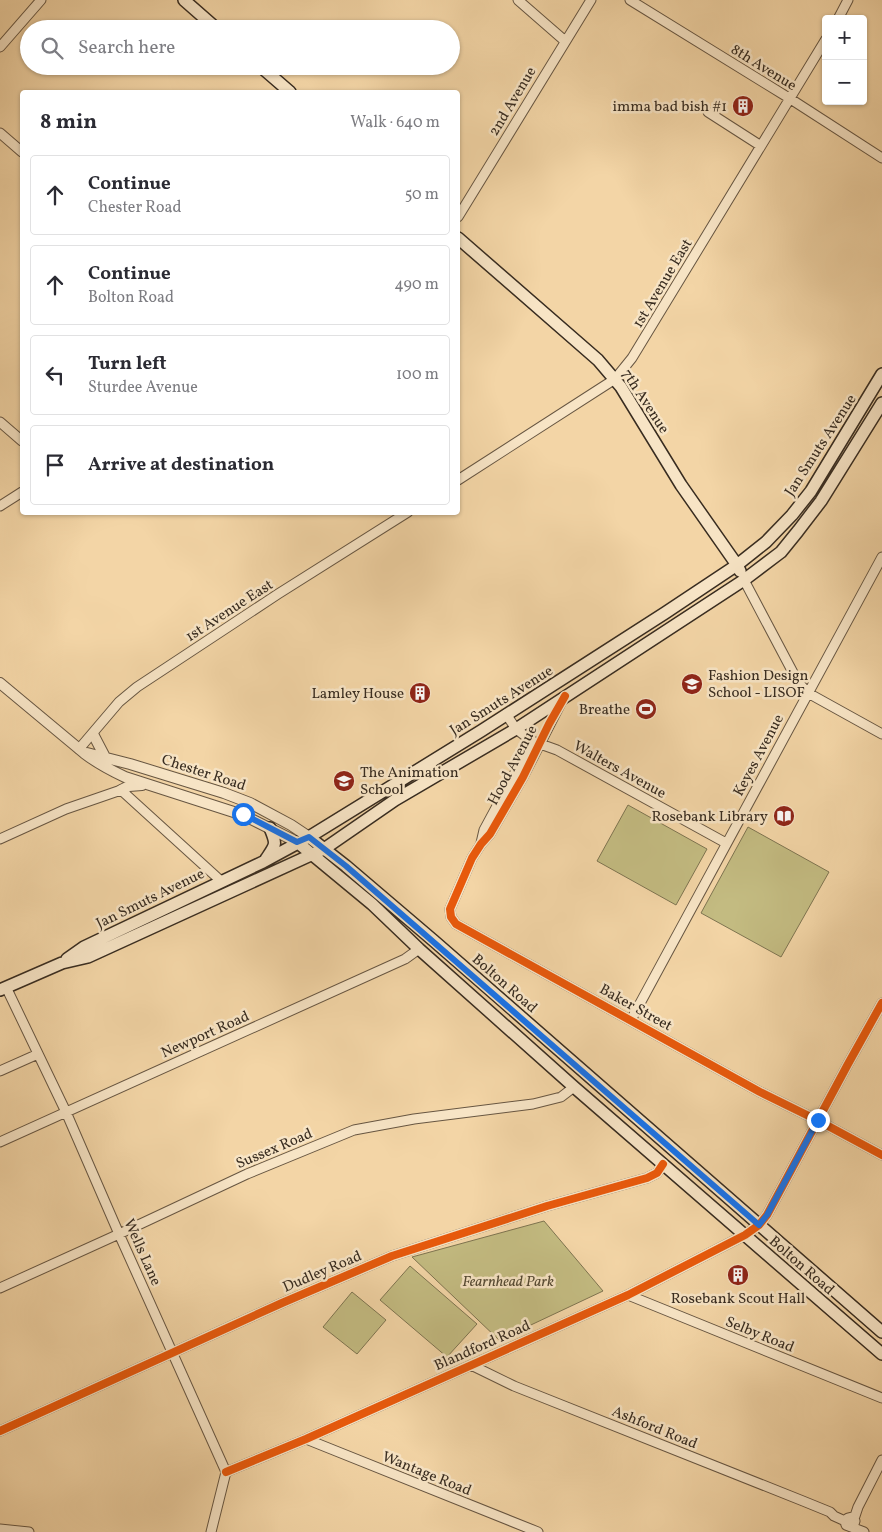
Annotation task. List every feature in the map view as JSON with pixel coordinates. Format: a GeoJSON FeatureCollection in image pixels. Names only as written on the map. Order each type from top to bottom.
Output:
{"type":"FeatureCollection","features":[{"type":"Feature","properties":{"kind":"main road"},"geometry":{"type":"LineString","coordinates":[[184,0],[207,20]]}},
{"type":"Feature","properties":{"kind":"main road"},"geometry":{"type":"LineString","coordinates":[[270,75],[288,90]]}},
{"type":"Feature","properties":{"kind":"main road","name":"7th Avenue"},"geometry":{"type":"LineString","coordinates":[[460,240],[598,360],[615,379],[681,484],[737,565],[744,580]]}},
{"type":"Feature","properties":{"kind":"main road","name":"Jan Smuts Avenue"},"geometry":{"type":"LineString","coordinates":[[62,964],[84,947],[263,862],[309,837],[665,613],[737,565],[766,542],[792,516],[811,491],[882,374]]}},
{"type":"Feature","properties":{"kind":"main road","name":"Jan Smuts Avenue"},"geometry":{"type":"LineString","coordinates":[[3,989],[62,964],[88,956],[319,852],[395,800],[516,729],[744,580],[781,552],[798,531],[821,501],[882,403]]}},
{"type":"Feature","properties":{"kind":"main road"},"geometry":{"type":"LineString","coordinates":[[263,862],[275,844],[270,828]]}},
{"type":"Feature","properties":{"kind":"main road"},"geometry":{"type":"LineString","coordinates":[[346,866],[342,861],[341,849],[355,828]]}},
{"type":"Feature","properties":{"kind":"main road","name":"Bolton Road"},"geometry":{"type":"LineString","coordinates":[[309,837],[319,852],[419,949],[574,1087],[882,1354]]}},
{"type":"Feature","properties":{"kind":"main road","name":"Bolton Road"},"geometry":{"type":"LineString","coordinates":[[297,842],[346,866],[882,1332]]}},
{"type":"Feature","properties":{"kind":"street"},"geometry":{"type":"LineString","coordinates":[[24,20],[42,0]]}},
{"type":"Feature","properties":{"kind":"street"},"geometry":{"type":"LineString","coordinates":[[518,0],[565,41]]}},
{"type":"Feature","properties":{"kind":"street","name":"2nd Avenue"},"geometry":{"type":"LineString","coordinates":[[460,214],[591,0]]}},
{"type":"Feature","properties":{"kind":"street","name":"8th Avenue"},"geometry":{"type":"LineString","coordinates":[[630,0],[882,158]]}},
{"type":"Feature","properties":{"kind":"street"},"geometry":{"type":"LineString","coordinates":[[840,15],[848,0]]}},
{"type":"Feature","properties":{"kind":"street"},"geometry":{"type":"LineString","coordinates":[[0,47],[20,25]]}},
{"type":"Feature","properties":{"kind":"street","name":"1st Avenue East"},"geometry":{"type":"LineString","coordinates":[[460,479],[615,379],[632,358],[822,45]]}},
{"type":"Feature","properties":{"kind":"street"},"geometry":{"type":"LineString","coordinates":[[708,112],[761,146]]}},
{"type":"Feature","properties":{"kind":"street"},"geometry":{"type":"LineString","coordinates":[[0,133],[20,150]]}},
{"type":"Feature","properties":{"kind":"street"},"geometry":{"type":"LineString","coordinates":[[0,422],[20,439]]}},
{"type":"Feature","properties":{"kind":"street"},"geometry":{"type":"LineString","coordinates":[[0,506],[20,493]]}},
{"type":"Feature","properties":{"kind":"street","name":"1st Avenue East"},"geometry":{"type":"LineString","coordinates":[[81,751],[119,702],[144,682],[403,515]]}},
{"type":"Feature","properties":{"kind":"street","name":"Keyes Avenue"},"geometry":{"type":"LineString","coordinates":[[631,1020],[882,557]]}},
{"type":"Feature","properties":{"kind":"street"},"geometry":{"type":"LineString","coordinates":[[744,580],[798,682],[808,693],[882,734]]}},
{"type":"Feature","properties":{"kind":"street","name":"Chester Road"},"geometry":{"type":"LineString","coordinates":[[0,683],[4,693],[81,751],[111,770],[125,777],[243,814],[297,842]]}},
{"type":"Feature","properties":{"kind":"street","name":"Hood Avenue"},"geometry":{"type":"LineString","coordinates":[[481,844],[487,839],[500,809],[523,777],[536,743],[564,696]]}},
{"type":"Feature","properties":{"kind":"street","name":"Walters Avenue"},"geometry":{"type":"LineString","coordinates":[[506,714],[516,729],[536,743],[558,750],[726,843]]}},
{"type":"Feature","properties":{"kind":"street"},"geometry":{"type":"LineString","coordinates":[[93,734],[105,757]]}},
{"type":"Feature","properties":{"kind":"street","name":"Chester Road"},"geometry":{"type":"LineString","coordinates":[[81,751],[241,799],[279,818],[309,837]]}},
{"type":"Feature","properties":{"kind":"street"},"geometry":{"type":"LineString","coordinates":[[0,839],[66,809],[129,786],[136,784],[153,785]]}},
{"type":"Feature","properties":{"kind":"street"},"geometry":{"type":"LineString","coordinates":[[121,790],[221,881]]}},
{"type":"Feature","properties":{"kind":"street","name":"Baker Street"},"geometry":{"type":"LineString","coordinates":[[481,844],[472,858],[450,909],[451,917],[456,924],[760,1092],[818,1120],[882,1155]]}},
{"type":"Feature","properties":{"kind":"street","name":"Newport Road"},"geometry":{"type":"LineString","coordinates":[[0,1142],[405,959],[419,949]]}},
{"type":"Feature","properties":{"kind":"street","name":"Wells Lane"},"geometry":{"type":"LineString","coordinates":[[3,989],[38,1054],[66,1112],[226,1472]]}},
{"type":"Feature","properties":{"kind":"street"},"geometry":{"type":"LineString","coordinates":[[759,1225],[767,1215],[882,1003]]}},
{"type":"Feature","properties":{"kind":"street"},"geometry":{"type":"LineString","coordinates":[[0,1071],[38,1054]]}},
{"type":"Feature","properties":{"kind":"street","name":"Sussex Road"},"geometry":{"type":"LineString","coordinates":[[0,1288],[247,1174],[354,1130],[414,1119],[533,1104],[561,1097],[574,1087]]}},
{"type":"Feature","properties":{"kind":"street","name":"Dudley Road"},"geometry":{"type":"LineString","coordinates":[[0,1431],[392,1256],[547,1206],[647,1178],[656,1173],[663,1164]]}},
{"type":"Feature","properties":{"kind":"street","name":"Blandford Road"},"geometry":{"type":"LineString","coordinates":[[226,1472],[306,1439],[628,1295],[745,1235],[759,1225]]}},
{"type":"Feature","properties":{"kind":"street","name":"Selby Road"},"geometry":{"type":"LineString","coordinates":[[628,1295],[882,1398]]}},
{"type":"Feature","properties":{"kind":"street","name":"Ashford Road"},"geometry":{"type":"LineString","coordinates":[[471,1365],[514,1386],[830,1512],[849,1524],[866,1528],[867,1532]]}},
{"type":"Feature","properties":{"kind":"street","name":"Wantage Road"},"geometry":{"type":"LineString","coordinates":[[306,1439],[538,1532]]}},
{"type":"Feature","properties":{"kind":"street"},"geometry":{"type":"LineString","coordinates":[[849,1524],[882,1460]]}},
{"type":"Feature","properties":{"kind":"street"},"geometry":{"type":"LineString","coordinates":[[211,1532],[226,1472]]}},
{"type":"Feature","properties":{"kind":"street"},"geometry":{"type":"LineString","coordinates":[[0,1529],[29,1532]]}},
{"type":"Feature","properties":{"kind":"green space"},"geometry":{"type":"Polygon","coordinates":[[[628,805],[707,849],[676,905],[597,861],[628,805]]]}},
{"type":"Feature","properties":{"kind":"green space"},"geometry":{"type":"Polygon","coordinates":[[[748,827],[829,872],[781,957],[701,913],[748,827]]]}},
{"type":"Feature","properties":{"kind":"green space","name":"Fearnhead Park"},"geometry":{"type":"Polygon","coordinates":[[[544,1221],[603,1291],[499,1340],[412,1257],[544,1221]]]}},
{"type":"Feature","properties":{"kind":"green space"},"geometry":{"type":"Polygon","coordinates":[[[410,1266],[477,1324],[447,1357],[380,1300],[410,1266]]]}},
{"type":"Feature","properties":{"kind":"green space"},"geometry":{"type":"Polygon","coordinates":[[[352,1292],[386,1320],[357,1354],[323,1327],[352,1292]]]}},
{"type":"Feature","properties":{"kind":"cycle path"},"geometry":{"type":"LineString","coordinates":[[565,696],[523,777],[490,834],[472,858],[450,909],[451,917],[456,924],[760,1092],[882,1155]]}},
{"type":"Feature","properties":{"kind":"cycle path"},"geometry":{"type":"LineString","coordinates":[[226,1472],[306,1439],[628,1295],[745,1235],[759,1225],[767,1215],[882,1003]]}},
{"type":"Feature","properties":{"kind":"cycle path"},"geometry":{"type":"LineString","coordinates":[[0,1431],[282,1303],[392,1256],[547,1206],[647,1178],[657,1173],[663,1164]]}},
{"type":"Feature","properties":{"kind":"place","name":"imma bad bish #1"},"geometry":{"type":"Point","coordinates":[743,106]}},
{"type":"Feature","properties":{"kind":"place","name":"Fashion Design School - LISOF"},"geometry":{"type":"Point","coordinates":[692,684]}},
{"type":"Feature","properties":{"kind":"place","name":"Lamley House"},"geometry":{"type":"Point","coordinates":[420,693]}},
{"type":"Feature","properties":{"kind":"place","name":"Breathe"},"geometry":{"type":"Point","coordinates":[646,709]}},
{"type":"Feature","properties":{"kind":"place","name":"The Animation School"},"geometry":{"type":"Point","coordinates":[344,781]}},
{"type":"Feature","properties":{"kind":"place","name":"Rosebank Library"},"geometry":{"type":"Point","coordinates":[784,816]}},
{"type":"Feature","properties":{"kind":"place","name":"Rosebank Scout Hall"},"geometry":{"type":"Point","coordinates":[738,1275]}},
{"type":"Feature","properties":{"kind":"route"},"geometry":{"type":"LineString","coordinates":[[243,814],[297,842],[309,837],[346,866],[759,1225],[767,1215],[818,1120]]}}]}
